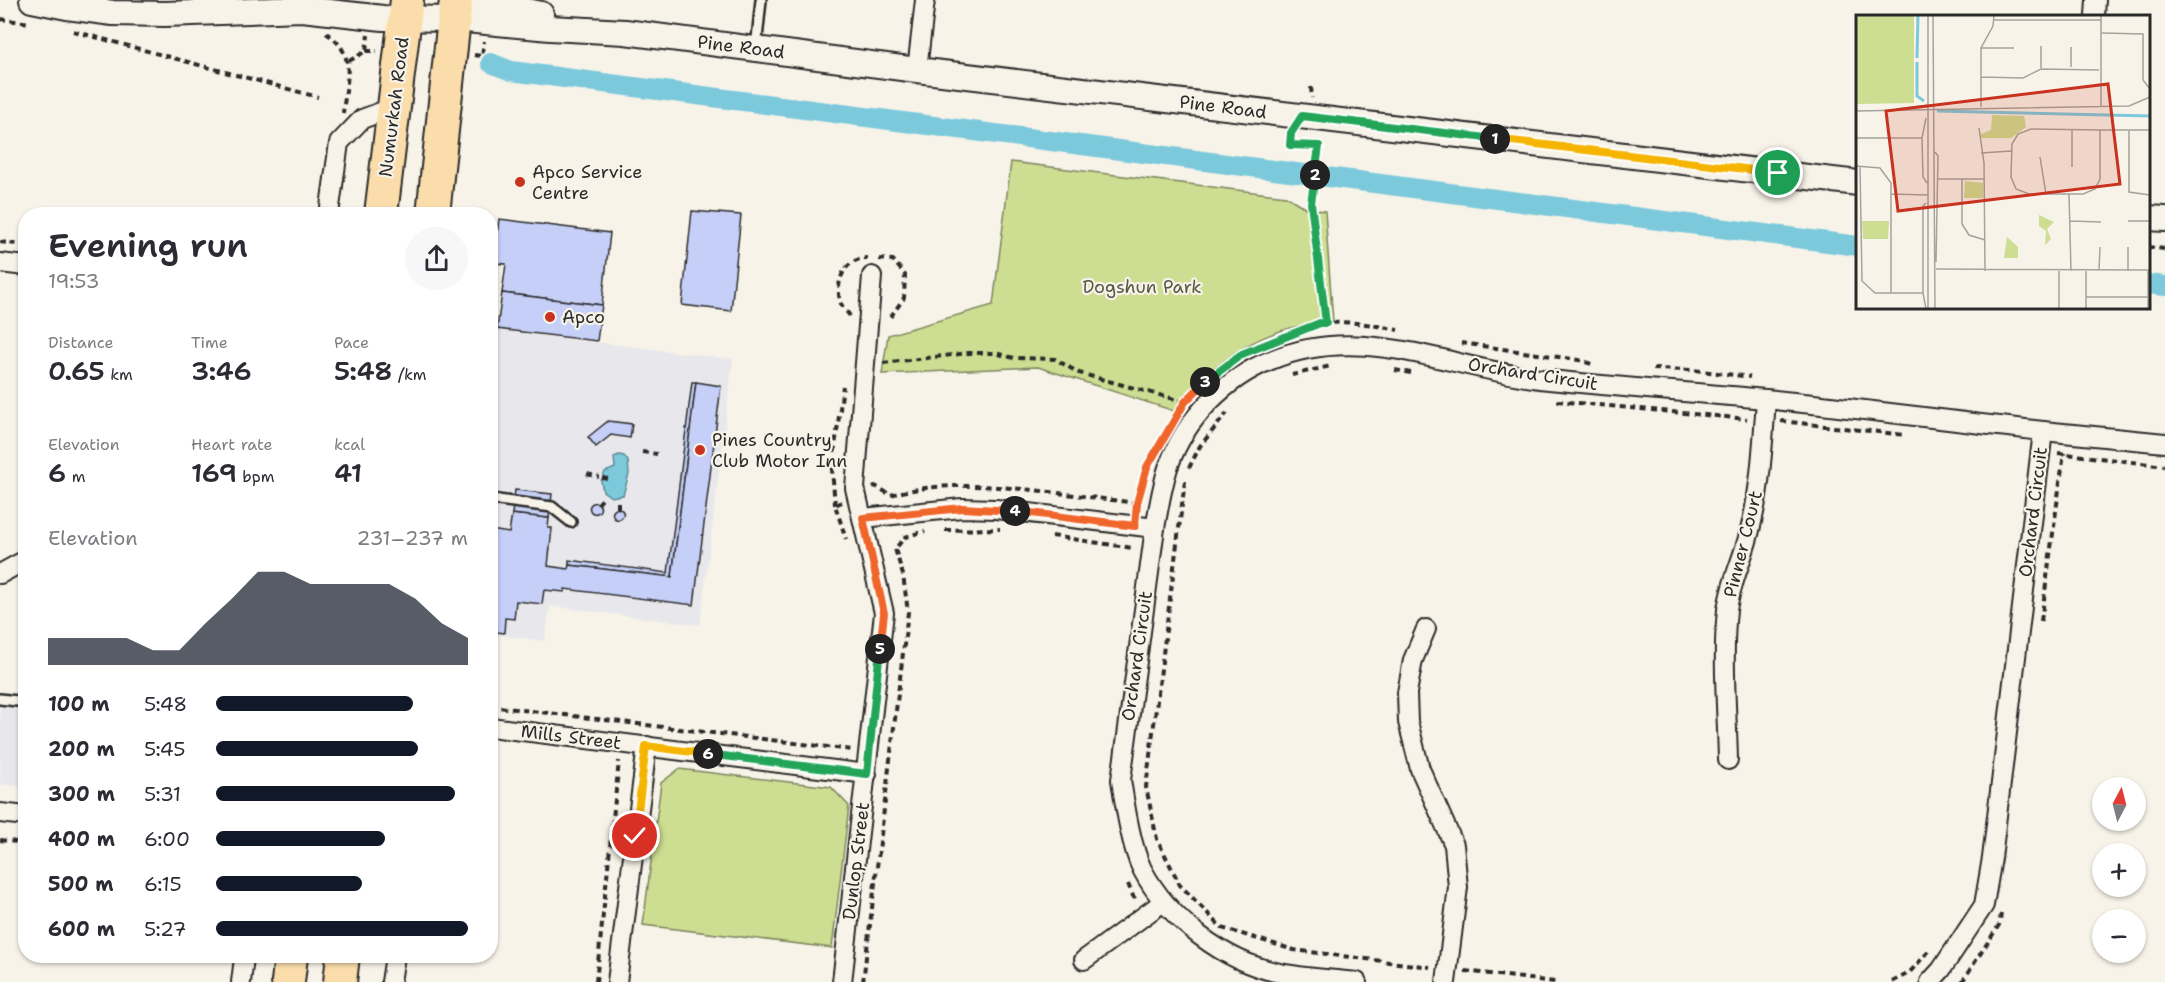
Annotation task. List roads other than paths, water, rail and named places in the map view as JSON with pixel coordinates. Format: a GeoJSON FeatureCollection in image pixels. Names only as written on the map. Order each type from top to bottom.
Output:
{"type":"FeatureCollection","features":[{"type":"Feature","properties":{"kind":"highway"},"geometry":{"type":"LineString","coordinates":[[434,207],[456,6]]}},
{"type":"Feature","properties":{"kind":"highway","name":"Numurkah Road"},"geometry":{"type":"LineString","coordinates":[[382,207],[406,10]]}},
{"type":"Feature","properties":{"kind":"highway"},"geometry":{"type":"LineString","coordinates":[[288,982],[290,963]]}},
{"type":"Feature","properties":{"kind":"highway"},"geometry":{"type":"LineString","coordinates":[[340,982],[342,963]]}},
{"type":"Feature","properties":{"kind":"street"},"geometry":{"type":"LineString","coordinates":[[917,70],[925,0]]}},
{"type":"Feature","properties":{"kind":"street"},"geometry":{"type":"LineString","coordinates":[[2095,15],[2097,0]]}},
{"type":"Feature","properties":{"kind":"street","name":"Pine Road"},"geometry":{"type":"LineString","coordinates":[[32,12],[76,9],[113,13],[165,14],[302,4],[406,10],[456,6],[550,28],[625,32],[917,70],[1856,183]]}},
{"type":"Feature","properties":{"kind":"street"},"geometry":{"type":"LineString","coordinates":[[330,207],[339,143],[362,119],[394,107]]}},
{"type":"Feature","properties":{"kind":"street"},"geometry":{"type":"LineString","coordinates":[[2150,218],[2165,219]]}},
{"type":"Feature","properties":{"kind":"street"},"geometry":{"type":"LineString","coordinates":[[0,263],[18,265]]}},
{"type":"Feature","properties":{"kind":"street","name":"Dunlop Street"},"geometry":{"type":"LineString","coordinates":[[842,982],[859,773],[884,613],[855,488],[872,276]]}},
{"type":"Feature","properties":{"kind":"street","name":"Orchard Circuit"},"geometry":{"type":"LineString","coordinates":[[1357,982],[1278,973],[1227,954],[1156,908],[1141,867],[1127,816],[1121,780],[1155,528],[1169,464],[1185,433],[1209,401],[1239,378],[1269,360],[1307,348],[1329,345],[1371,345],[1536,378],[1766,399],[2043,431],[1992,858],[1984,906],[1941,970],[1930,982]]}},
{"type":"Feature","properties":{"kind":"street","name":"Pinner Court"},"geometry":{"type":"LineString","coordinates":[[1728,760],[1725,641],[1728,608],[1733,578],[1750,530],[1757,497],[1766,399]]}},
{"type":"Feature","properties":{"kind":"street"},"geometry":{"type":"LineString","coordinates":[[2043,431],[2165,443]]}},
{"type":"Feature","properties":{"kind":"street"},"geometry":{"type":"LineString","coordinates":[[863,518],[962,508],[996,509],[1155,528]]}},
{"type":"Feature","properties":{"kind":"street"},"geometry":{"type":"LineString","coordinates":[[0,574],[18,563]]}},
{"type":"Feature","properties":{"kind":"street"},"geometry":{"type":"LineString","coordinates":[[1426,629],[1413,660],[1407,693],[1408,722],[1420,769],[1454,845],[1458,887],[1447,975]]}},
{"type":"Feature","properties":{"kind":"street","name":"Mills Street"},"geometry":{"type":"LineString","coordinates":[[498,728],[859,773]]}},
{"type":"Feature","properties":{"kind":"street"},"geometry":{"type":"LineString","coordinates":[[617,982],[646,746]]}},
{"type":"Feature","properties":{"kind":"street"},"geometry":{"type":"LineString","coordinates":[[0,813],[18,815]]}},
{"type":"Feature","properties":{"kind":"street"},"geometry":{"type":"LineString","coordinates":[[1084,960],[1156,908]]}},
{"type":"Feature","properties":{"kind":"street"},"geometry":{"type":"LineString","coordinates":[[241,982],[243,963]]}},
{"type":"Feature","properties":{"kind":"street"},"geometry":{"type":"LineString","coordinates":[[391,982],[394,963]]}},
{"type":"Feature","properties":{"kind":"lane"},"geometry":{"type":"LineString","coordinates":[[756,49],[761,0]]}},
{"type":"Feature","properties":{"kind":"lane"},"geometry":{"type":"LineString","coordinates":[[498,500],[552,507],[572,522]]}},
{"type":"Feature","properties":{"kind":"lane"},"geometry":{"type":"LineString","coordinates":[[0,699],[18,701]]}},
{"type":"Feature","properties":{"kind":"water"},"geometry":{"type":"Polygon","coordinates":[[[624,456],[628,461],[629,474],[623,495],[611,497],[603,491],[601,481],[605,472],[615,468],[614,457],[624,456]]]}},
{"type":"Feature","properties":{"kind":"waterway"},"geometry":{"type":"LineString","coordinates":[[491,63],[511,71],[1856,246]]}},
{"type":"Feature","properties":{"kind":"waterway"},"geometry":{"type":"LineString","coordinates":[[2150,284],[2165,286]]}},
{"type":"Feature","properties":{"kind":"place","name":"Apco Service Centre"},"geometry":{"type":"Point","coordinates":[520,182]}},
{"type":"Feature","properties":{"kind":"place","name":"Apco"},"geometry":{"type":"Point","coordinates":[550,317]}},
{"type":"Feature","properties":{"kind":"place","name":"Pines Country Club Motor Inn"},"geometry":{"type":"Point","coordinates":[700,450]}},
{"type":"Feature","properties":{"kind":"park label","name":"Dogshun Park"},"geometry":{"type":"Point","coordinates":[1142,287]}}]}
